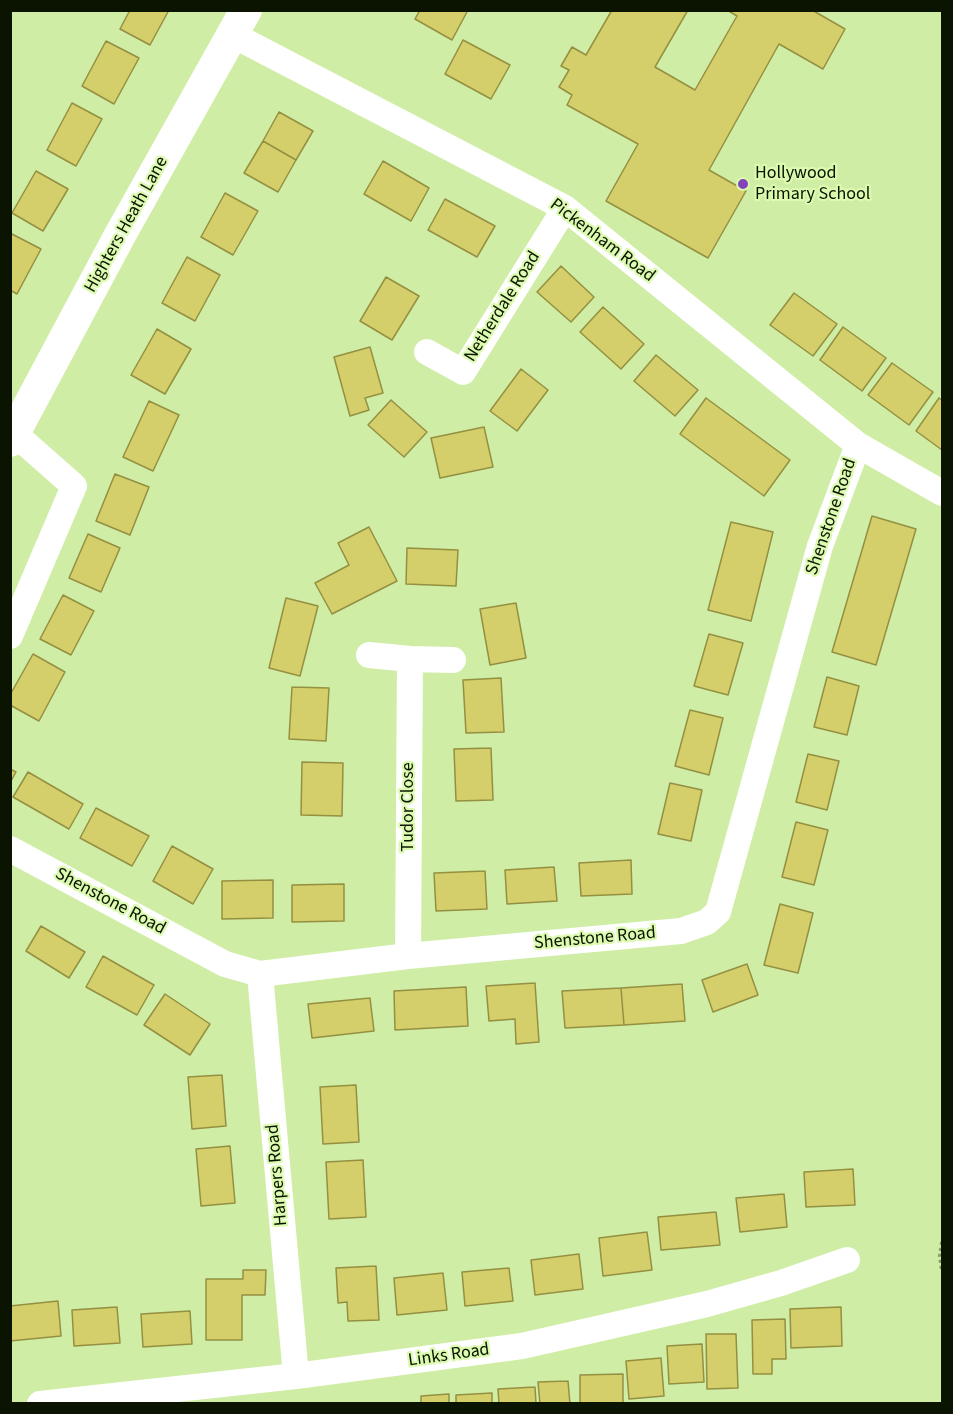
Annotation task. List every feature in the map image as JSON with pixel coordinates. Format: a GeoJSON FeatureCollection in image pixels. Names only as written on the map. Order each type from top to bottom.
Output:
{"type":"FeatureCollection","features":[{"type":"Feature","properties":{"kind":"street","name":"Pickenham Road"},"geometry":{"type":"LineString","coordinates":[[240,23],[565,208],[858,445],[942,493]]}},
{"type":"Feature","properties":{"kind":"street","name":"Highters Heath Lane"},"geometry":{"type":"LineString","coordinates":[[13,437],[120,235],[240,23]]}},
{"type":"Feature","properties":{"kind":"street","name":"Netherdale Road"},"geometry":{"type":"LineString","coordinates":[[427,352],[463,372],[565,208]]}},
{"type":"Feature","properties":{"kind":"street"},"geometry":{"type":"LineString","coordinates":[[10,636],[74,486],[13,437]]}},
{"type":"Feature","properties":{"kind":"street","name":"Shenstone Road"},"geometry":{"type":"LineString","coordinates":[[10,849],[225,964],[260,974],[408,956],[681,931],[707,922],[718,912],[820,546],[858,445]]}},
{"type":"Feature","properties":{"kind":"street"},"geometry":{"type":"LineString","coordinates":[[369,655],[453,660]]}},
{"type":"Feature","properties":{"kind":"street","name":"Tudor Close"},"geometry":{"type":"LineString","coordinates":[[408,956],[410,659]]}},
{"type":"Feature","properties":{"kind":"street","name":"Harpers Road"},"geometry":{"type":"LineString","coordinates":[[260,974],[296,1376]]}},
{"type":"Feature","properties":{"kind":"street","name":"Links Road"},"geometry":{"type":"LineString","coordinates":[[40,1404],[296,1376],[522,1346],[707,1304],[781,1284],[847,1260]]}},
{"type":"Feature","properties":{"kind":"path"},"geometry":{"type":"LineString","coordinates":[[942,1242],[940,1256],[942,1271]]}},
{"type":"Feature","properties":{"kind":"building"},"geometry":{"type":"Polygon","coordinates":[[[130,10],[169,10],[150,45],[120,29],[130,10]]]}},
{"type":"Feature","properties":{"kind":"building"},"geometry":{"type":"Polygon","coordinates":[[[420,10],[468,10],[452,40],[415,19],[420,10]]]}},
{"type":"Feature","properties":{"kind":"building"},"geometry":{"type":"Polygon","coordinates":[[[612,10],[688,10],[655,67],[695,90],[737,16],[727,10],[812,10],[845,29],[823,69],[779,44],[709,170],[746,191],[708,258],[606,201],[638,144],[567,105],[572,95],[559,87],[569,70],[561,66],[572,47],[586,55],[612,10]]]}},
{"type":"Feature","properties":{"kind":"building"},"geometry":{"type":"Polygon","coordinates":[[[463,40],[510,65],[491,99],[445,74],[463,40]]]}},
{"type":"Feature","properties":{"kind":"building"},"geometry":{"type":"Polygon","coordinates":[[[106,41],[139,58],[114,104],[82,86],[106,41]]]}},
{"type":"Feature","properties":{"kind":"building"},"geometry":{"type":"Polygon","coordinates":[[[72,103],[102,119],[76,166],[47,150],[72,103]]]}},
{"type":"Feature","properties":{"kind":"building"},"geometry":{"type":"Polygon","coordinates":[[[279,112],[313,131],[296,160],[263,141],[279,112]]]}},
{"type":"Feature","properties":{"kind":"building"},"geometry":{"type":"Polygon","coordinates":[[[263,141],[296,160],[278,192],[244,173],[263,141]]]}},
{"type":"Feature","properties":{"kind":"building"},"geometry":{"type":"Polygon","coordinates":[[[383,161],[429,188],[411,221],[364,194],[383,161]]]}},
{"type":"Feature","properties":{"kind":"building"},"geometry":{"type":"Polygon","coordinates":[[[36,171],[68,189],[43,231],[12,213],[36,171]]]}},
{"type":"Feature","properties":{"kind":"building"},"geometry":{"type":"Polygon","coordinates":[[[225,193],[258,211],[233,255],[201,237],[225,193]]]}},
{"type":"Feature","properties":{"kind":"building"},"geometry":{"type":"Polygon","coordinates":[[[445,199],[495,226],[477,257],[428,230],[445,199]]]}},
{"type":"Feature","properties":{"kind":"building"},"geometry":{"type":"Polygon","coordinates":[[[10,233],[41,249],[17,294],[10,290],[10,233]]]}},
{"type":"Feature","properties":{"kind":"building"},"geometry":{"type":"Polygon","coordinates":[[[187,257],[220,275],[195,321],[162,303],[187,257]]]}},
{"type":"Feature","properties":{"kind":"building"},"geometry":{"type":"Polygon","coordinates":[[[561,266],[594,297],[571,322],[537,292],[561,266]]]}},
{"type":"Feature","properties":{"kind":"building"},"geometry":{"type":"Polygon","coordinates":[[[386,277],[419,296],[392,340],[360,321],[386,277]]]}},
{"type":"Feature","properties":{"kind":"building"},"geometry":{"type":"Polygon","coordinates":[[[794,293],[837,324],[813,356],[770,325],[794,293]]]}},
{"type":"Feature","properties":{"kind":"building"},"geometry":{"type":"Polygon","coordinates":[[[603,307],[644,344],[621,369],[580,332],[603,307]]]}},
{"type":"Feature","properties":{"kind":"building"},"geometry":{"type":"Polygon","coordinates":[[[843,327],[886,358],[862,391],[820,360],[843,327]]]}},
{"type":"Feature","properties":{"kind":"building"},"geometry":{"type":"Polygon","coordinates":[[[157,329],[191,349],[165,394],[131,375],[157,329]]]}},
{"type":"Feature","properties":{"kind":"building"},"geometry":{"type":"Polygon","coordinates":[[[370,347],[383,393],[365,398],[369,410],[350,416],[334,357],[370,347]]]}},
{"type":"Feature","properties":{"kind":"building"},"geometry":{"type":"Polygon","coordinates":[[[656,355],[698,390],[675,416],[634,381],[656,355]]]}},
{"type":"Feature","properties":{"kind":"building"},"geometry":{"type":"Polygon","coordinates":[[[892,363],[933,392],[909,425],[868,395],[892,363]]]}},
{"type":"Feature","properties":{"kind":"building"},"geometry":{"type":"Polygon","coordinates":[[[521,369],[548,390],[517,431],[490,411],[521,369]]]}},
{"type":"Feature","properties":{"kind":"building"},"geometry":{"type":"Polygon","coordinates":[[[706,398],[790,460],[764,496],[680,434],[706,398]]]}},
{"type":"Feature","properties":{"kind":"building"},"geometry":{"type":"Polygon","coordinates":[[[939,398],[942,400],[942,450],[916,431],[939,398]]]}},
{"type":"Feature","properties":{"kind":"building"},"geometry":{"type":"Polygon","coordinates":[[[391,400],[427,432],[404,457],[368,425],[391,400]]]}},
{"type":"Feature","properties":{"kind":"building"},"geometry":{"type":"Polygon","coordinates":[[[149,401],[179,415],[153,471],[123,457],[149,401]]]}},
{"type":"Feature","properties":{"kind":"building"},"geometry":{"type":"Polygon","coordinates":[[[484,427],[493,467],[440,478],[431,438],[484,427]]]}},
{"type":"Feature","properties":{"kind":"building"},"geometry":{"type":"Polygon","coordinates":[[[115,474],[149,487],[130,535],[96,521],[115,474]]]}},
{"type":"Feature","properties":{"kind":"building"},"geometry":{"type":"Polygon","coordinates":[[[872,516],[916,529],[876,665],[832,652],[872,516]]]}},
{"type":"Feature","properties":{"kind":"building"},"geometry":{"type":"Polygon","coordinates":[[[731,522],[773,532],[751,621],[708,610],[731,522]]]}},
{"type":"Feature","properties":{"kind":"building"},"geometry":{"type":"Polygon","coordinates":[[[369,527],[397,581],[332,614],[315,583],[349,565],[338,543],[369,527]]]}},
{"type":"Feature","properties":{"kind":"building"},"geometry":{"type":"Polygon","coordinates":[[[88,534],[120,548],[101,592],[69,578],[88,534]]]}},
{"type":"Feature","properties":{"kind":"building"},"geometry":{"type":"Polygon","coordinates":[[[407,548],[458,550],[456,586],[406,584],[407,548]]]}},
{"type":"Feature","properties":{"kind":"building"},"geometry":{"type":"Polygon","coordinates":[[[63,595],[94,611],[71,655],[40,639],[63,595]]]}},
{"type":"Feature","properties":{"kind":"building"},"geometry":{"type":"Polygon","coordinates":[[[286,598],[318,606],[300,676],[269,668],[286,598]]]}},
{"type":"Feature","properties":{"kind":"building"},"geometry":{"type":"Polygon","coordinates":[[[516,603],[526,658],[490,665],[480,609],[516,603]]]}},
{"type":"Feature","properties":{"kind":"building"},"geometry":{"type":"Polygon","coordinates":[[[709,634],[743,643],[728,695],[694,686],[709,634]]]}},
{"type":"Feature","properties":{"kind":"building"},"geometry":{"type":"Polygon","coordinates":[[[33,654],[65,672],[39,721],[10,705],[10,695],[33,654]]]}},
{"type":"Feature","properties":{"kind":"building"},"geometry":{"type":"Polygon","coordinates":[[[827,677],[859,686],[847,735],[814,727],[827,677]]]}},
{"type":"Feature","properties":{"kind":"building"},"geometry":{"type":"Polygon","coordinates":[[[501,678],[504,732],[466,733],[463,680],[501,678]]]}},
{"type":"Feature","properties":{"kind":"building"},"geometry":{"type":"Polygon","coordinates":[[[292,687],[329,688],[326,741],[289,739],[292,687]]]}},
{"type":"Feature","properties":{"kind":"building"},"geometry":{"type":"Polygon","coordinates":[[[690,710],[723,718],[709,775],[675,766],[690,710]]]}},
{"type":"Feature","properties":{"kind":"building"},"geometry":{"type":"Polygon","coordinates":[[[491,748],[493,800],[456,801],[454,749],[491,748]]]}},
{"type":"Feature","properties":{"kind":"building"},"geometry":{"type":"Polygon","coordinates":[[[808,754],[839,761],[827,810],[796,802],[808,754]]]}},
{"type":"Feature","properties":{"kind":"building"},"geometry":{"type":"Polygon","coordinates":[[[302,762],[343,763],[342,816],[301,815],[302,762]]]}},
{"type":"Feature","properties":{"kind":"building"},"geometry":{"type":"Polygon","coordinates":[[[10,769],[16,772],[10,783],[10,769]]]}},
{"type":"Feature","properties":{"kind":"building"},"geometry":{"type":"Polygon","coordinates":[[[28,772],[83,804],[69,829],[13,797],[28,772]]]}},
{"type":"Feature","properties":{"kind":"building"},"geometry":{"type":"Polygon","coordinates":[[[670,783],[702,790],[691,841],[658,834],[670,783]]]}},
{"type":"Feature","properties":{"kind":"building"},"geometry":{"type":"Polygon","coordinates":[[[96,808],[149,836],[132,866],[80,838],[96,808]]]}},
{"type":"Feature","properties":{"kind":"building"},"geometry":{"type":"Polygon","coordinates":[[[796,822],[828,830],[814,885],[782,877],[796,822]]]}},
{"type":"Feature","properties":{"kind":"building"},"geometry":{"type":"Polygon","coordinates":[[[172,846],[213,869],[193,904],[153,881],[172,846]]]}},
{"type":"Feature","properties":{"kind":"building"},"geometry":{"type":"Polygon","coordinates":[[[631,860],[632,894],[581,896],[579,863],[631,860]]]}},
{"type":"Feature","properties":{"kind":"building"},"geometry":{"type":"Polygon","coordinates":[[[554,867],[557,901],[507,904],[505,870],[554,867]]]}},
{"type":"Feature","properties":{"kind":"building"},"geometry":{"type":"Polygon","coordinates":[[[485,871],[487,909],[436,911],[434,873],[485,871]]]}},
{"type":"Feature","properties":{"kind":"building"},"geometry":{"type":"Polygon","coordinates":[[[273,880],[273,918],[222,919],[222,881],[273,880]]]}},
{"type":"Feature","properties":{"kind":"building"},"geometry":{"type":"Polygon","coordinates":[[[344,884],[344,921],[292,922],[292,885],[344,884]]]}},
{"type":"Feature","properties":{"kind":"building"},"geometry":{"type":"Polygon","coordinates":[[[780,904],[813,913],[798,973],[764,965],[780,904]]]}},
{"type":"Feature","properties":{"kind":"building"},"geometry":{"type":"Polygon","coordinates":[[[41,926],[85,952],[69,978],[26,951],[41,926]]]}},
{"type":"Feature","properties":{"kind":"building"},"geometry":{"type":"Polygon","coordinates":[[[103,956],[154,985],[137,1015],[86,987],[103,956]]]}},
{"type":"Feature","properties":{"kind":"building"},"geometry":{"type":"Polygon","coordinates":[[[747,964],[758,995],[713,1012],[702,980],[747,964]]]}},
{"type":"Feature","properties":{"kind":"building"},"geometry":{"type":"Polygon","coordinates":[[[535,983],[539,1042],[516,1044],[515,1019],[489,1021],[486,986],[535,983]]]}},
{"type":"Feature","properties":{"kind":"building"},"geometry":{"type":"Polygon","coordinates":[[[682,984],[685,1021],[624,1025],[621,988],[682,984]]]}},
{"type":"Feature","properties":{"kind":"building"},"geometry":{"type":"Polygon","coordinates":[[[466,987],[468,1026],[395,1030],[394,991],[466,987]]]}},
{"type":"Feature","properties":{"kind":"building"},"geometry":{"type":"Polygon","coordinates":[[[621,988],[624,1025],[565,1028],[562,991],[621,988]]]}},
{"type":"Feature","properties":{"kind":"building"},"geometry":{"type":"Polygon","coordinates":[[[165,994],[210,1024],[190,1055],[144,1025],[165,994]]]}},
{"type":"Feature","properties":{"kind":"building"},"geometry":{"type":"Polygon","coordinates":[[[370,998],[374,1031],[312,1038],[308,1004],[370,998]]]}},
{"type":"Feature","properties":{"kind":"building"},"geometry":{"type":"Polygon","coordinates":[[[222,1075],[226,1126],[192,1129],[188,1077],[222,1075]]]}},
{"type":"Feature","properties":{"kind":"building"},"geometry":{"type":"Polygon","coordinates":[[[356,1085],[359,1142],[323,1144],[320,1087],[356,1085]]]}},
{"type":"Feature","properties":{"kind":"building"},"geometry":{"type":"Polygon","coordinates":[[[230,1146],[235,1203],[201,1206],[196,1149],[230,1146]]]}},
{"type":"Feature","properties":{"kind":"building"},"geometry":{"type":"Polygon","coordinates":[[[363,1160],[366,1217],[329,1219],[326,1162],[363,1160]]]}},
{"type":"Feature","properties":{"kind":"building"},"geometry":{"type":"Polygon","coordinates":[[[853,1169],[855,1205],[806,1207],[804,1172],[853,1169]]]}},
{"type":"Feature","properties":{"kind":"building"},"geometry":{"type":"Polygon","coordinates":[[[784,1194],[787,1227],[740,1232],[736,1198],[784,1194]]]}},
{"type":"Feature","properties":{"kind":"building"},"geometry":{"type":"Polygon","coordinates":[[[716,1212],[720,1245],[661,1250],[658,1217],[716,1212]]]}},
{"type":"Feature","properties":{"kind":"building"},"geometry":{"type":"Polygon","coordinates":[[[647,1232],[652,1270],[603,1276],[599,1238],[647,1232]]]}},
{"type":"Feature","properties":{"kind":"building"},"geometry":{"type":"Polygon","coordinates":[[[579,1254],[583,1289],[535,1295],[531,1260],[579,1254]]]}},
{"type":"Feature","properties":{"kind":"building"},"geometry":{"type":"Polygon","coordinates":[[[376,1266],[379,1320],[348,1321],[347,1302],[338,1303],[336,1268],[376,1266]]]}},
{"type":"Feature","properties":{"kind":"building"},"geometry":{"type":"Polygon","coordinates":[[[509,1268],[513,1301],[465,1306],[462,1272],[509,1268]]]}},
{"type":"Feature","properties":{"kind":"building"},"geometry":{"type":"Polygon","coordinates":[[[243,1270],[266,1270],[265,1295],[242,1295],[242,1340],[206,1340],[206,1279],[243,1279],[243,1270]]]}},
{"type":"Feature","properties":{"kind":"building"},"geometry":{"type":"Polygon","coordinates":[[[443,1273],[447,1310],[397,1315],[394,1278],[443,1273]]]}},
{"type":"Feature","properties":{"kind":"building"},"geometry":{"type":"Polygon","coordinates":[[[58,1301],[61,1336],[10,1341],[10,1306],[58,1301]]]}},
{"type":"Feature","properties":{"kind":"building"},"geometry":{"type":"Polygon","coordinates":[[[117,1307],[120,1343],[74,1346],[72,1310],[117,1307]]]}},
{"type":"Feature","properties":{"kind":"building"},"geometry":{"type":"Polygon","coordinates":[[[841,1307],[842,1346],[791,1348],[790,1309],[841,1307]]]}},
{"type":"Feature","properties":{"kind":"building"},"geometry":{"type":"Polygon","coordinates":[[[190,1311],[192,1344],[143,1347],[141,1314],[190,1311]]]}},
{"type":"Feature","properties":{"kind":"building"},"geometry":{"type":"Polygon","coordinates":[[[785,1319],[786,1359],[772,1359],[772,1374],[753,1374],[752,1320],[785,1319]]]}},
{"type":"Feature","properties":{"kind":"building"},"geometry":{"type":"Polygon","coordinates":[[[706,1334],[736,1334],[738,1388],[707,1389],[706,1334]]]}},
{"type":"Feature","properties":{"kind":"building"},"geometry":{"type":"Polygon","coordinates":[[[702,1344],[704,1382],[669,1384],[667,1346],[702,1344]]]}},
{"type":"Feature","properties":{"kind":"building"},"geometry":{"type":"Polygon","coordinates":[[[661,1358],[664,1396],[629,1399],[626,1361],[661,1358]]]}},
{"type":"Feature","properties":{"kind":"building"},"geometry":{"type":"Polygon","coordinates":[[[623,1374],[623,1404],[580,1404],[580,1375],[623,1374]]]}},
{"type":"Feature","properties":{"kind":"building"},"geometry":{"type":"Polygon","coordinates":[[[568,1381],[570,1404],[540,1404],[538,1382],[568,1381]]]}},
{"type":"Feature","properties":{"kind":"building"},"geometry":{"type":"Polygon","coordinates":[[[535,1387],[536,1404],[499,1404],[498,1389],[535,1387]]]}},
{"type":"Feature","properties":{"kind":"building"},"geometry":{"type":"Polygon","coordinates":[[[492,1393],[492,1404],[456,1404],[456,1395],[492,1393]]]}},
{"type":"Feature","properties":{"kind":"building"},"geometry":{"type":"Polygon","coordinates":[[[449,1394],[449,1404],[421,1404],[421,1396],[449,1394]]]}},
{"type":"Feature","properties":{"kind":"place","name":"Hollywood Primary School"},"geometry":{"type":"Point","coordinates":[743,184]}}]}
